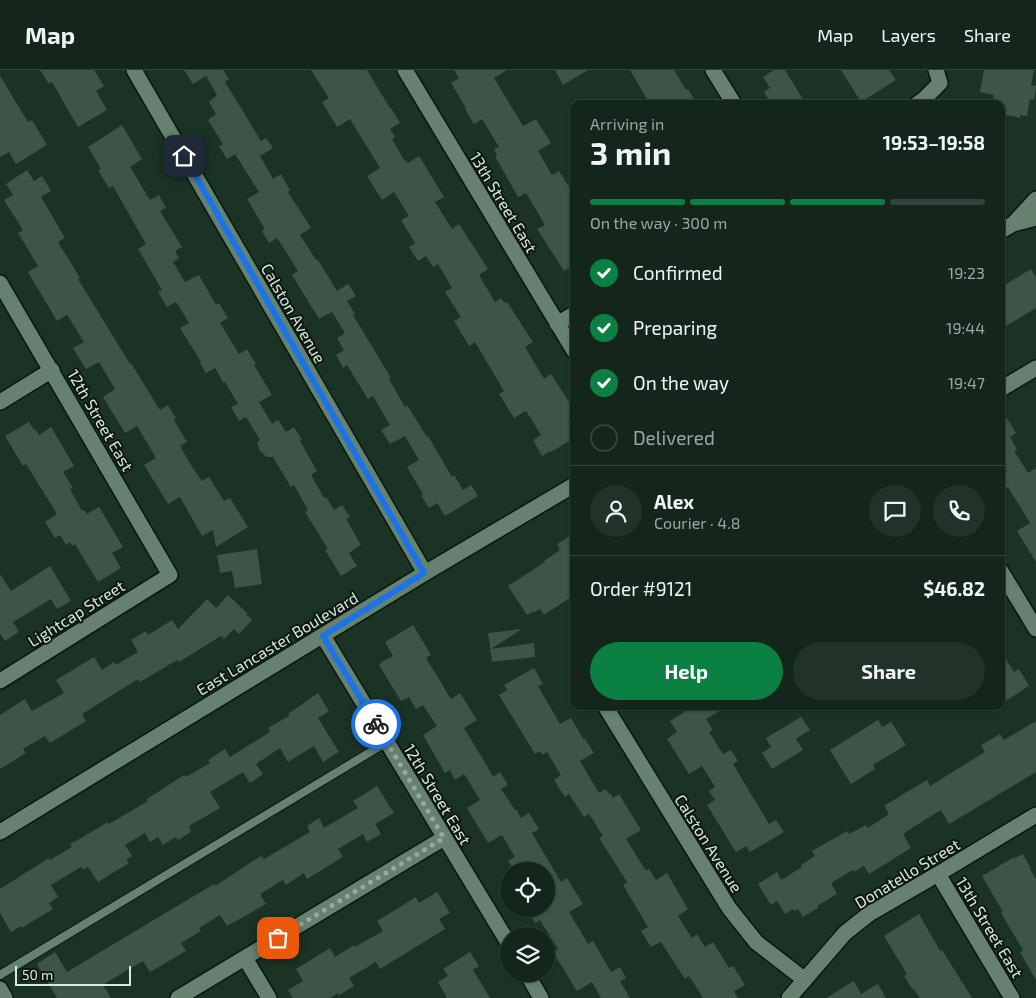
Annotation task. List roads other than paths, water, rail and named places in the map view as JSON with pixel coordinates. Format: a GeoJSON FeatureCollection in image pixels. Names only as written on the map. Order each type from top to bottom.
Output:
{"type":"FeatureCollection","features":[{"type":"Feature","properties":{"kind":"street","name":"Calston Avenue"},"geometry":{"type":"LineString","coordinates":[[134,70],[424,573]]}},
{"type":"Feature","properties":{"kind":"street","name":"13th Street East"},"geometry":{"type":"LineString","coordinates":[[405,70],[570,345]]}},
{"type":"Feature","properties":{"kind":"street"},"geometry":{"type":"LineString","coordinates":[[713,70],[732,100]]}},
{"type":"Feature","properties":{"kind":"street"},"geometry":{"type":"LineString","coordinates":[[923,100],[938,76]]}},
{"type":"Feature","properties":{"kind":"street"},"geometry":{"type":"LineString","coordinates":[[1007,227],[1036,199]]}},
{"type":"Feature","properties":{"kind":"street"},"geometry":{"type":"LineString","coordinates":[[1007,227],[1036,218]]}},
{"type":"Feature","properties":{"kind":"street","name":"12th Street East"},"geometry":{"type":"LineString","coordinates":[[0,283],[170,574]]}},
{"type":"Feature","properties":{"kind":"street"},"geometry":{"type":"LineString","coordinates":[[557,324],[570,316]]}},
{"type":"Feature","properties":{"kind":"street"},"geometry":{"type":"LineString","coordinates":[[1005,387],[1036,368]]}},
{"type":"Feature","properties":{"kind":"street"},"geometry":{"type":"LineString","coordinates":[[0,402],[52,370]]}},
{"type":"Feature","properties":{"kind":"street","name":"East Lancaster Boulevard"},"geometry":{"type":"LineString","coordinates":[[0,832],[424,573],[570,487]]}},
{"type":"Feature","properties":{"kind":"street","name":"Lightcap Street"},"geometry":{"type":"LineString","coordinates":[[0,680],[170,574]]}},
{"type":"Feature","properties":{"kind":"street"},"geometry":{"type":"LineString","coordinates":[[1005,578],[1036,628]]}},
{"type":"Feature","properties":{"kind":"street","name":"12th Street East"},"geometry":{"type":"LineString","coordinates":[[323,636],[500,929]]}},
{"type":"Feature","properties":{"kind":"street","name":"Calston Avenue"},"geometry":{"type":"LineString","coordinates":[[607,710],[729,908],[756,942],[805,980]]}},
{"type":"Feature","properties":{"kind":"street","name":"Donatello Street"},"geometry":{"type":"LineString","coordinates":[[789,998],[845,934],[869,914],[1036,815]]}},
{"type":"Feature","properties":{"kind":"street"},"geometry":{"type":"LineString","coordinates":[[178,998],[444,838]]}},
{"type":"Feature","properties":{"kind":"street","name":"13th Street East"},"geometry":{"type":"LineString","coordinates":[[938,874],[1012,998]]}},
{"type":"Feature","properties":{"kind":"street"},"geometry":{"type":"LineString","coordinates":[[244,958],[269,998]]}},
{"type":"Feature","properties":{"kind":"street"},"geometry":{"type":"LineString","coordinates":[[532,982],[541,998]]}},
{"type":"Feature","properties":{"kind":"street"},"geometry":{"type":"LineString","coordinates":[[0,989],[5,998]]}},
{"type":"Feature","properties":{"kind":"lane"},"geometry":{"type":"LineString","coordinates":[[0,975],[387,742]]}}]}
